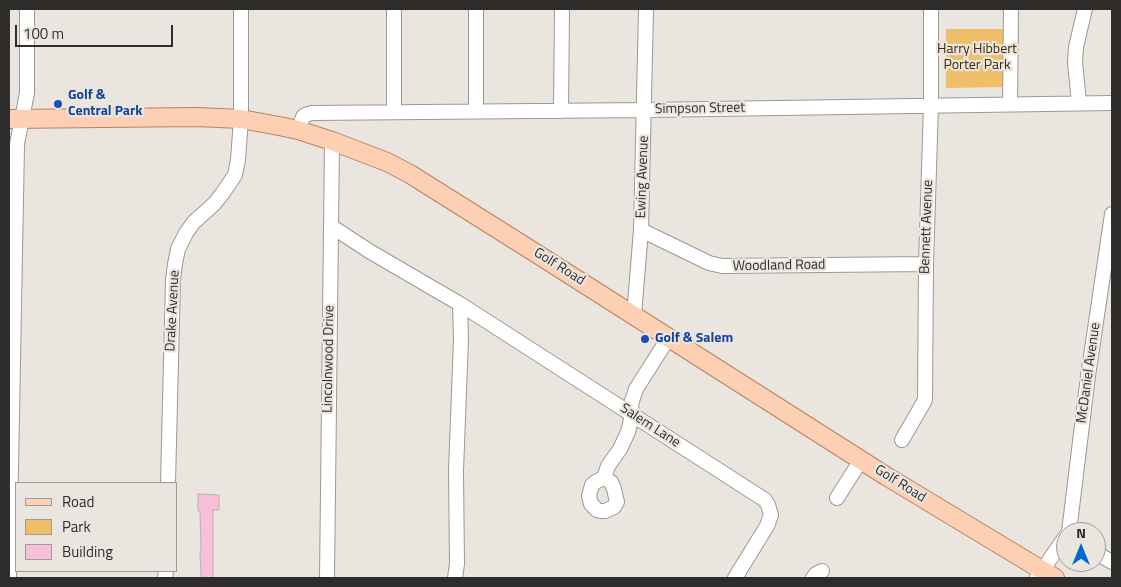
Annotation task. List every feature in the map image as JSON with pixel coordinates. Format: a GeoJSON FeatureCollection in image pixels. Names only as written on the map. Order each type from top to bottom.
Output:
{"type":"FeatureCollection","features":[{"type":"Feature","properties":{"kind":"main road","name":"Golf Road"},"geometry":{"type":"LineString","coordinates":[[16,119],[197,116],[241,120],[298,130],[387,162],[410,174],[1045,576]]}},
{"type":"Feature","properties":{"kind":"street"},"geometry":{"type":"LineString","coordinates":[[9,578],[16,119],[27,93],[28,9]]}},
{"type":"Feature","properties":{"kind":"street","name":"Drake Avenue"},"geometry":{"type":"LineString","coordinates":[[168,482],[172,280],[178,248],[186,233],[194,222],[214,204],[235,174],[241,120],[241,9]]}},
{"type":"Feature","properties":{"kind":"street"},"geometry":{"type":"LineString","coordinates":[[394,9],[394,112]]}},
{"type":"Feature","properties":{"kind":"street"},"geometry":{"type":"LineString","coordinates":[[476,9],[476,111]]}},
{"type":"Feature","properties":{"kind":"street"},"geometry":{"type":"LineString","coordinates":[[561,111],[562,9]]}},
{"type":"Feature","properties":{"kind":"street","name":"Ewing Avenue"},"geometry":{"type":"LineString","coordinates":[[634,315],[641,230],[646,9]]}},
{"type":"Feature","properties":{"kind":"street","name":"Bennett Avenue"},"geometry":{"type":"LineString","coordinates":[[902,440],[925,400],[931,9]]}},
{"type":"Feature","properties":{"kind":"street"},"geometry":{"type":"LineString","coordinates":[[1010,104],[1011,9]]}},
{"type":"Feature","properties":{"kind":"street"},"geometry":{"type":"LineString","coordinates":[[1079,103],[1075,62],[1076,48],[1085,9]]}},
{"type":"Feature","properties":{"kind":"street","name":"Simpson Street"},"geometry":{"type":"LineString","coordinates":[[298,130],[303,116],[312,113],[1112,103]]}},
{"type":"Feature","properties":{"kind":"street","name":"Lincolnwood Drive"},"geometry":{"type":"LineString","coordinates":[[327,578],[332,141]]}},
{"type":"Feature","properties":{"kind":"street","name":"McDaniel Avenue"},"geometry":{"type":"LineString","coordinates":[[1070,522],[1088,376],[1112,214]]}},
{"type":"Feature","properties":{"kind":"street","name":"Salem Lane"},"geometry":{"type":"LineString","coordinates":[[331,226],[369,251],[460,304],[765,500],[771,515],[767,526],[735,578]]}},
{"type":"Feature","properties":{"kind":"street","name":"Woodland Road"},"geometry":{"type":"LineString","coordinates":[[641,230],[708,263],[722,266],[926,264]]}},
{"type":"Feature","properties":{"kind":"street"},"geometry":{"type":"LineString","coordinates":[[455,578],[457,564],[456,471],[461,339],[460,304]]}},
{"type":"Feature","properties":{"kind":"street"},"geometry":{"type":"LineString","coordinates":[[604,478],[608,466],[624,440],[630,424],[631,404],[636,388],[669,337]]}},
{"type":"Feature","properties":{"kind":"street"},"geometry":{"type":"LineString","coordinates":[[837,498],[862,460]]}},
{"type":"Feature","properties":{"kind":"street"},"geometry":{"type":"LineString","coordinates":[[1045,576],[1056,555]]}},
{"type":"Feature","properties":{"kind":"green space","name":"Harry Hibbert Porter Park"},"geometry":{"type":"Polygon","coordinates":[[[946,29],[1008,29],[1007,87],[946,88],[946,29]]]}},
{"type":"Feature","properties":{"kind":"building"},"geometry":{"type":"Polygon","coordinates":[[[198,494],[219,495],[219,510],[213,510],[213,578],[201,578],[198,494]]]}},
{"type":"Feature","properties":{"kind":"place","name":"Golf & Central Park"},"geometry":{"type":"Point","coordinates":[58,104]}},
{"type":"Feature","properties":{"kind":"place","name":"Golf & Salem"},"geometry":{"type":"Point","coordinates":[645,339]}}]}
